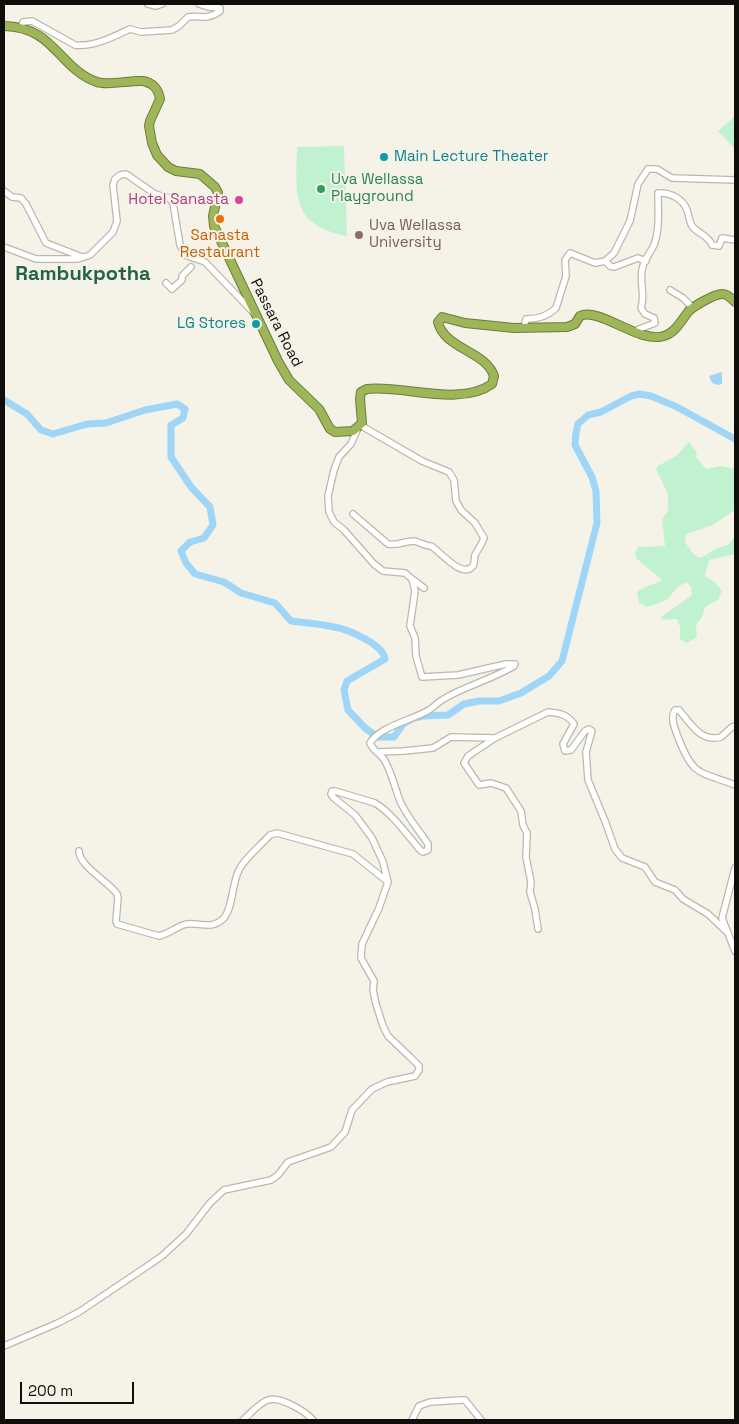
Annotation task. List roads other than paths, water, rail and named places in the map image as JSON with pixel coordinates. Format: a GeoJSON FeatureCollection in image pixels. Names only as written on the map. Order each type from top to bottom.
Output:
{"type":"FeatureCollection","features":[{"type":"Feature","properties":{"kind":"highway","name":"Passara Road"},"geometry":{"type":"LineString","coordinates":[[4,26],[21,28],[44,39],[72,66],[98,82],[142,81],[150,82],[157,89],[160,99],[149,126],[157,155],[168,167],[176,171],[200,174],[216,188],[218,193],[213,216],[214,226],[278,361],[289,380],[319,409],[330,429],[336,432],[343,432],[353,431],[359,427]]}},
{"type":"Feature","properties":{"kind":"highway"},"geometry":{"type":"LineString","coordinates":[[359,427],[362,419],[360,395],[361,392],[367,390],[394,389],[452,394],[479,391],[492,384],[494,380],[493,372],[487,365],[455,343],[442,331],[438,322],[444,317],[465,323],[514,328],[567,327],[574,324],[580,316],[588,314],[646,337],[655,338],[664,337],[673,331],[693,308],[721,294],[726,295],[735,302]]}},
{"type":"Feature","properties":{"kind":"street"},"geometry":{"type":"LineString","coordinates":[[148,4],[156,6],[162,4]]}},
{"type":"Feature","properties":{"kind":"street"},"geometry":{"type":"LineString","coordinates":[[21,28],[23,22],[32,21],[75,45],[79,45],[106,40],[130,29],[141,32],[172,30],[188,17],[204,18],[220,11],[220,8],[199,4]]}},
{"type":"Feature","properties":{"kind":"street"},"geometry":{"type":"LineString","coordinates":[[524,327],[526,319],[536,319],[552,312],[559,300],[560,291],[566,276],[565,260],[570,252],[595,263],[605,261],[614,253],[628,225],[638,184],[648,169],[657,169],[672,178],[735,180]]}},
{"type":"Feature","properties":{"kind":"street"},"geometry":{"type":"LineString","coordinates":[[4,247],[36,259],[84,258],[90,255],[114,232],[117,221],[113,186],[115,179],[120,175],[126,174],[155,194],[169,198],[173,203],[180,245],[185,255],[205,262],[258,318]]}},
{"type":"Feature","properties":{"kind":"street"},"geometry":{"type":"LineString","coordinates":[[4,191],[9,196],[21,198],[26,204],[46,243],[84,258]]}},
{"type":"Feature","properties":{"kind":"street"},"geometry":{"type":"LineString","coordinates":[[636,333],[637,330],[655,323],[654,318],[645,314],[641,308],[644,302],[641,278],[643,265],[655,244],[657,234],[658,193],[672,194],[684,204],[691,224],[710,238],[712,244],[719,246],[724,238],[735,240]]}},
{"type":"Feature","properties":{"kind":"street"},"geometry":{"type":"LineString","coordinates":[[605,261],[614,267],[638,258],[646,261]]}},
{"type":"Feature","properties":{"kind":"street"},"geometry":{"type":"LineString","coordinates":[[166,283],[172,289],[182,280],[182,276],[191,267]]}},
{"type":"Feature","properties":{"kind":"street"},"geometry":{"type":"LineString","coordinates":[[670,290],[683,298],[693,308]]}},
{"type":"Feature","properties":{"kind":"street"},"geometry":{"type":"LineString","coordinates":[[353,514],[388,544],[395,545],[416,541],[425,546],[431,546],[455,566],[464,569],[472,567],[476,553],[484,538],[475,523],[461,510],[456,501],[454,480],[449,472],[422,461],[359,427],[351,444],[338,458],[328,496],[329,512],[334,522],[344,530],[374,564],[383,571],[405,573],[424,588]]}},
{"type":"Feature","properties":{"kind":"street"},"geometry":{"type":"LineString","coordinates":[[4,1346],[79,1312],[162,1256],[186,1234],[210,1203],[224,1190],[271,1180],[278,1175],[288,1162],[331,1147],[345,1132],[352,1110],[372,1089],[387,1082],[418,1074],[419,1066],[388,1036],[383,1026],[373,990],[374,981],[361,958],[364,938],[379,908],[388,882],[380,855],[372,838],[355,815],[331,794],[335,791],[375,803],[404,831],[421,851],[428,850],[428,844],[406,813],[386,762],[372,748],[370,743],[377,735],[429,710],[441,700],[504,672],[515,664],[512,663],[458,675],[422,677],[410,626],[415,591],[412,579]]}},
{"type":"Feature","properties":{"kind":"street"},"geometry":{"type":"LineString","coordinates":[[735,726],[721,737],[708,737],[698,733],[679,710],[675,710],[673,714],[676,732],[689,763],[706,776],[735,785]]}},
{"type":"Feature","properties":{"kind":"street"},"geometry":{"type":"LineString","coordinates":[[538,928],[536,909],[530,892],[531,882],[526,857],[527,836],[521,811],[506,788],[492,783],[479,785],[464,763],[468,756],[495,738],[548,712],[557,712],[568,716],[574,724],[564,744],[565,751],[571,750],[585,731],[591,730],[592,734],[586,745],[588,780],[614,849],[622,858],[645,868],[655,882],[676,890],[683,899],[708,914],[726,931]]}},
{"type":"Feature","properties":{"kind":"street"},"geometry":{"type":"LineString","coordinates":[[378,752],[433,748],[451,737],[495,738]]}},
{"type":"Feature","properties":{"kind":"street"},"geometry":{"type":"LineString","coordinates":[[79,851],[79,856],[86,864],[117,894],[116,921],[118,924],[159,936],[184,924],[207,926],[223,918],[228,909],[240,868],[270,835],[277,833],[353,854],[388,882]]}},
{"type":"Feature","properties":{"kind":"street"},"geometry":{"type":"LineString","coordinates":[[735,868],[732,877],[733,887],[722,918],[735,951]]}},
{"type":"Feature","properties":{"kind":"street"},"geometry":{"type":"LineString","coordinates":[[243,1420],[270,1399],[289,1404],[314,1420]]}},
{"type":"Feature","properties":{"kind":"street"},"geometry":{"type":"LineString","coordinates":[[412,1420],[420,1406],[430,1402],[462,1400],[465,1400],[481,1420]]}},
{"type":"Feature","properties":{"kind":"water"},"geometry":{"type":"Polygon","coordinates":[[[722,372],[722,384],[712,383],[709,376],[722,372]]]}},
{"type":"Feature","properties":{"kind":"waterway"},"geometry":{"type":"LineString","coordinates":[[4,400],[27,414],[41,430],[53,434],[87,424],[106,423],[145,410],[177,404],[185,409],[183,418],[171,425],[171,457],[191,487],[210,507],[213,525],[204,538],[190,542],[181,551],[186,563],[195,574],[224,582],[241,593],[275,603],[291,621],[340,628],[364,638],[378,648],[383,653],[385,659],[347,681],[344,690],[348,710],[365,728],[378,737],[394,737],[403,724],[414,718],[448,715],[464,704],[479,701],[499,701],[521,693],[549,676],[562,661],[597,523],[596,491],[592,477],[575,445],[578,424],[588,415],[601,412],[631,396],[639,394],[651,396],[677,407],[735,439]]}},
{"type":"Feature","properties":{"kind":"place","name":"Main Lecture Theater"},"geometry":{"type":"Point","coordinates":[384,157]}},
{"type":"Feature","properties":{"kind":"place","name":"Uva Wellassa Playground"},"geometry":{"type":"Point","coordinates":[321,189]}},
{"type":"Feature","properties":{"kind":"place","name":"Hotel Sanasta"},"geometry":{"type":"Point","coordinates":[239,200]}},
{"type":"Feature","properties":{"kind":"place","name":"Sanasta Restaurant"},"geometry":{"type":"Point","coordinates":[220,219]}},
{"type":"Feature","properties":{"kind":"place","name":"Uva Wellassa University"},"geometry":{"type":"Point","coordinates":[359,235]}},
{"type":"Feature","properties":{"kind":"place","name":"LG Stores"},"geometry":{"type":"Point","coordinates":[256,324]}},
{"type":"Feature","properties":{"kind":"district","name":"Rambukpotha"},"geometry":{"type":"Point","coordinates":[83,275]}}]}
